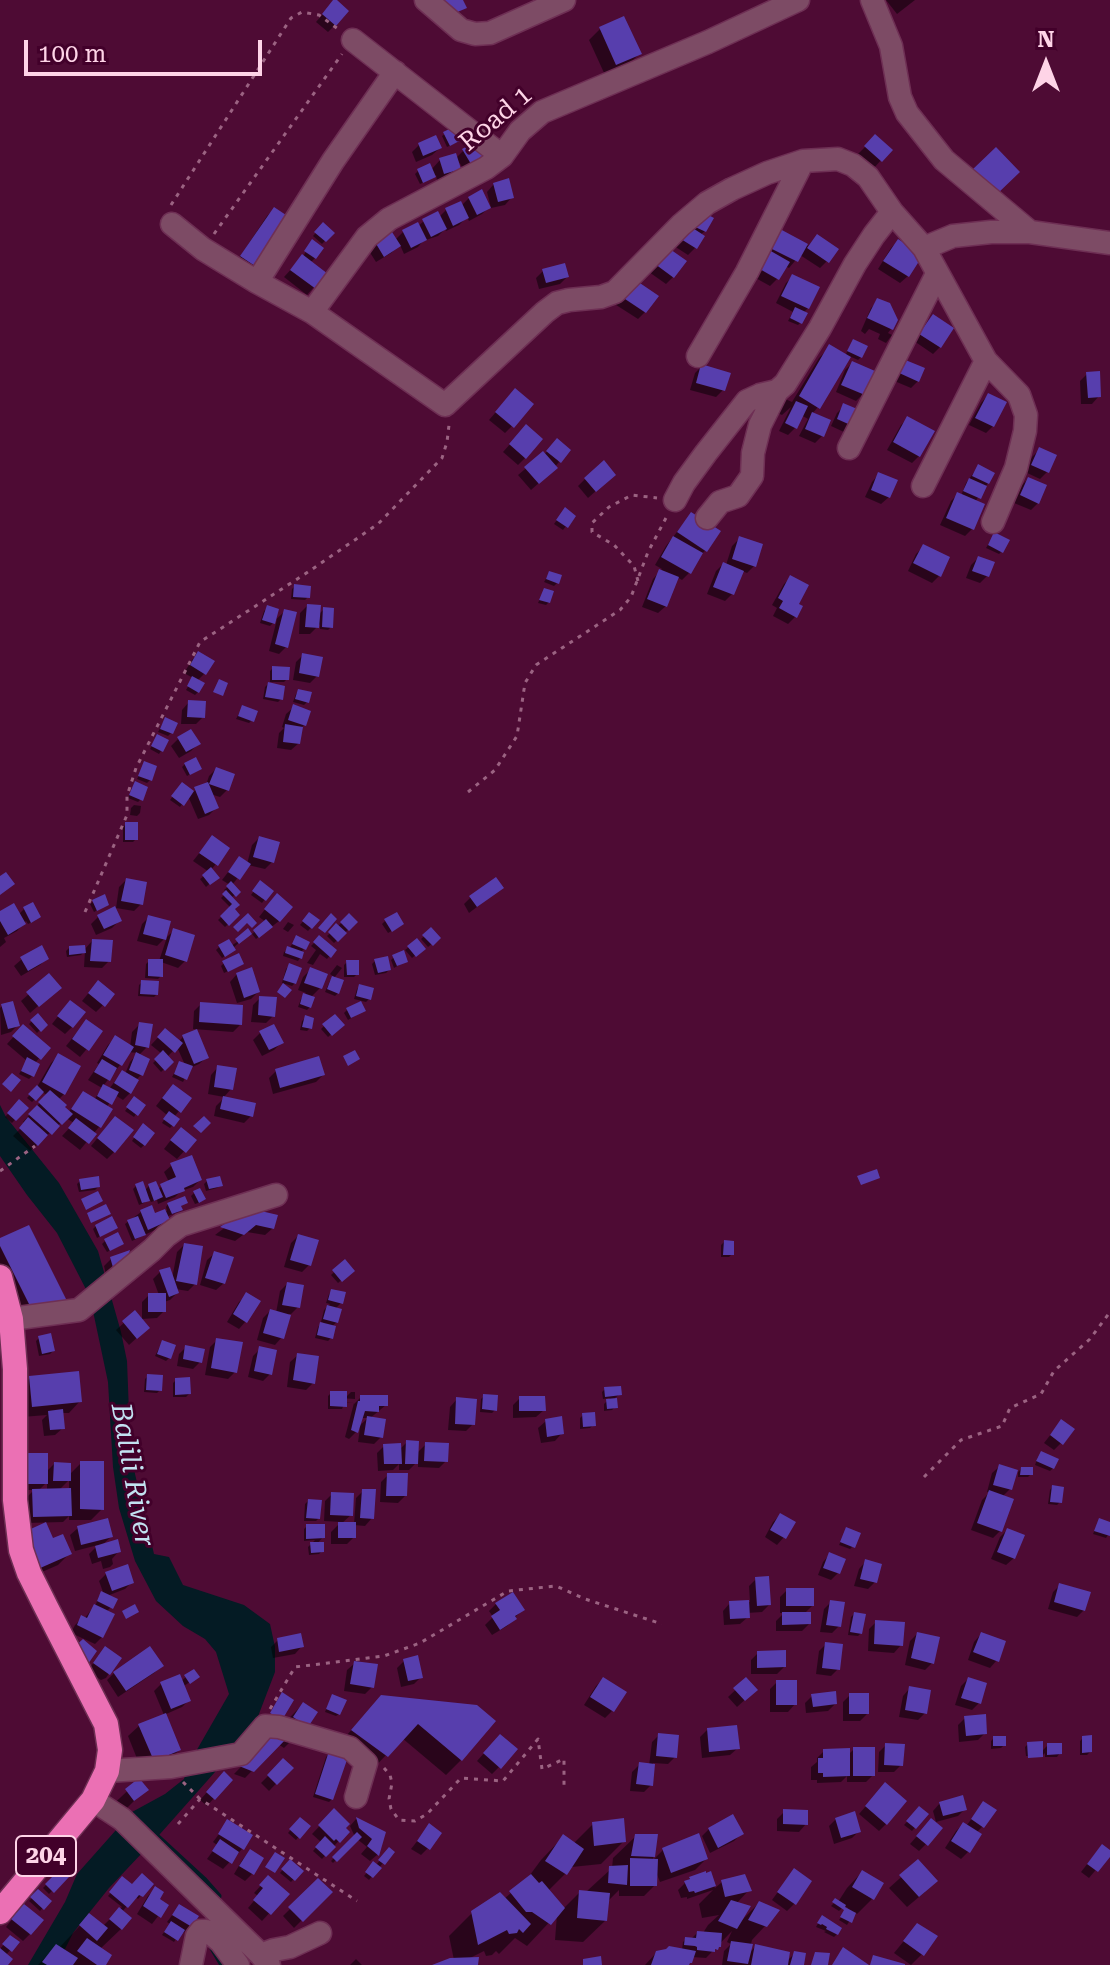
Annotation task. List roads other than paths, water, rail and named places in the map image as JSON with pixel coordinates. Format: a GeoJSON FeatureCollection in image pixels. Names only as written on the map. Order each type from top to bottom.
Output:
{"type":"FeatureCollection","features":[{"type":"Feature","properties":{"kind":"highway","name":"204"},"geometry":{"type":"LineString","coordinates":[[0,1277],[11,1319],[15,1369],[15,1500],[21,1550],[29,1573],[106,1724],[110,1750],[107,1771],[93,1800],[0,1912]]}},
{"type":"Feature","properties":{"kind":"street"},"geometry":{"type":"LineString","coordinates":[[426,0],[461,30],[475,34],[490,33],[564,0]]}},
{"type":"Feature","properties":{"kind":"street","name":"Road 1"},"geometry":{"type":"LineString","coordinates":[[312,312],[367,237],[389,219],[486,168],[502,156],[520,131],[542,112],[708,42],[798,0]]}},
{"type":"Feature","properties":{"kind":"street"},"geometry":{"type":"LineString","coordinates":[[872,0],[891,46],[900,97],[907,113],[944,160],[1030,232]]}},
{"type":"Feature","properties":{"kind":"street"},"geometry":{"type":"LineString","coordinates":[[353,40],[502,156]]}},
{"type":"Feature","properties":{"kind":"street"},"geometry":{"type":"LineString","coordinates":[[257,282],[333,161],[395,72]]}},
{"type":"Feature","properties":{"kind":"street"},"geometry":{"type":"LineString","coordinates":[[172,224],[203,249],[312,312],[445,405],[557,303],[615,292],[707,203],[767,173],[803,161],[838,159],[853,165],[868,177],[892,212],[924,248],[986,361],[1019,395],[1026,415],[1025,431],[1016,468],[993,522]]}},
{"type":"Feature","properties":{"kind":"street"},"geometry":{"type":"LineString","coordinates":[[698,356],[747,272],[803,161]]}},
{"type":"Feature","properties":{"kind":"street"},"geometry":{"type":"LineString","coordinates":[[707,518],[720,502],[738,496],[752,476],[753,453],[760,425],[777,391],[804,355],[874,235],[892,212]]}},
{"type":"Feature","properties":{"kind":"street"},"geometry":{"type":"LineString","coordinates":[[924,248],[953,236],[991,232],[1030,232],[1110,243]]}},
{"type":"Feature","properties":{"kind":"street"},"geometry":{"type":"LineString","coordinates":[[849,448],[937,274]]}},
{"type":"Feature","properties":{"kind":"street"},"geometry":{"type":"LineString","coordinates":[[923,486],[986,361]]}},
{"type":"Feature","properties":{"kind":"street"},"geometry":{"type":"LineString","coordinates":[[675,500],[684,483],[747,401],[777,391]]}},
{"type":"Feature","properties":{"kind":"street"},"geometry":{"type":"LineString","coordinates":[[11,1319],[79,1310],[181,1225],[276,1195]]}},
{"type":"Feature","properties":{"kind":"street"},"geometry":{"type":"LineString","coordinates":[[107,1771],[171,1767],[182,1772],[241,1754],[265,1726],[279,1727],[350,1748],[366,1763],[356,1797]]}},
{"type":"Feature","properties":{"kind":"street"},"geometry":{"type":"LineString","coordinates":[[93,1800],[122,1819],[260,1955],[290,1947],[320,1933]]}},
{"type":"Feature","properties":{"kind":"street"},"geometry":{"type":"LineString","coordinates":[[191,1965],[197,1936],[201,1931],[206,1931],[221,1942],[238,1965]]}},
{"type":"Feature","properties":{"kind":"water","name":"Balili River"},"geometry":{"type":"Polygon","coordinates":[[[0,1105],[6,1117],[59,1183],[98,1251],[127,1361],[130,1438],[135,1474],[154,1554],[169,1557],[183,1585],[244,1605],[270,1624],[275,1647],[275,1672],[257,1719],[215,1772],[109,1888],[73,1933],[57,1965],[28,1965],[65,1902],[77,1874],[132,1812],[165,1794],[184,1779],[187,1767],[229,1694],[216,1652],[205,1639],[183,1626],[156,1601],[135,1561],[119,1508],[113,1467],[108,1382],[90,1297],[57,1233],[0,1156],[0,1105]]]}},
{"type":"Feature","properties":{"kind":"waterway"},"geometry":{"type":"LineString","coordinates":[[154,1833],[204,1879],[219,1896],[217,1904]]}},
{"type":"Feature","properties":{"kind":"waterway"},"geometry":{"type":"LineString","coordinates":[[210,1945],[222,1965]]}}]}
